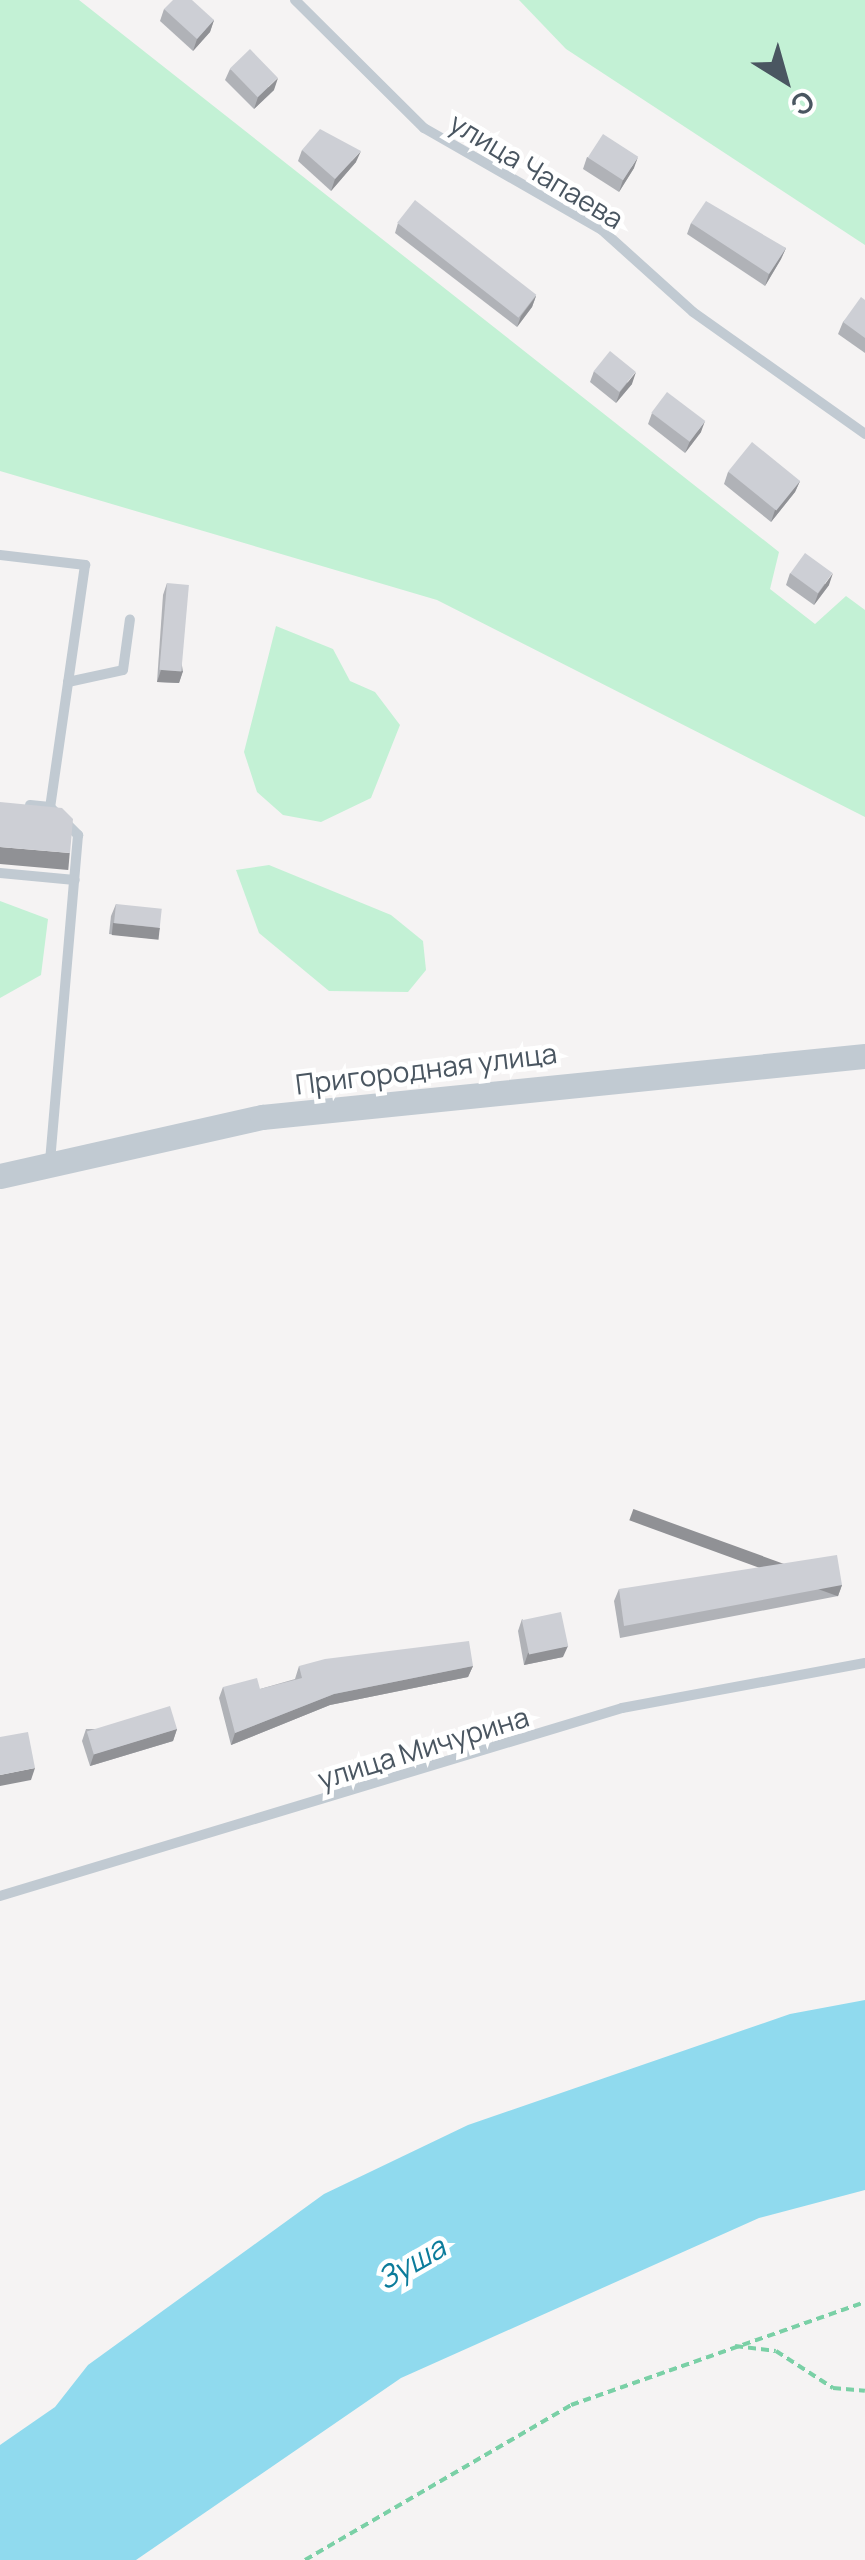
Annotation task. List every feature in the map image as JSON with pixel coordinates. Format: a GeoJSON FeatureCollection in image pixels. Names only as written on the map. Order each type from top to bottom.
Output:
{"type":"FeatureCollection","features":[{"type":"Feature","properties":{"kind":"street","name":"Пригородная улица"},"geometry":{"type":"LineString","coordinates":[[0,1176],[262,1117],[865,1056]]}},
{"type":"Feature","properties":{"kind":"lane","name":"улица Чапаева"},"geometry":{"type":"LineString","coordinates":[[295,0],[424,128],[602,230],[693,312],[865,434]]}},
{"type":"Feature","properties":{"kind":"lane"},"geometry":{"type":"LineString","coordinates":[[0,555],[85,564],[50,807]]}},
{"type":"Feature","properties":{"kind":"lane"},"geometry":{"type":"LineString","coordinates":[[68,682],[123,670],[130,620]]}},
{"type":"Feature","properties":{"kind":"lane"},"geometry":{"type":"LineString","coordinates":[[17,804],[50,807],[74,822],[75,880],[50,1164]]}},
{"type":"Feature","properties":{"kind":"lane"},"geometry":{"type":"LineString","coordinates":[[0,873],[75,880]]}},
{"type":"Feature","properties":{"kind":"lane","name":"улица Мичурина"},"geometry":{"type":"LineString","coordinates":[[0,1896],[622,1708],[865,1663]]}},
{"type":"Feature","properties":{"kind":"path"},"geometry":{"type":"LineString","coordinates":[[304,2560],[572,2405],[730,2346],[865,2302]]}},
{"type":"Feature","properties":{"kind":"path"},"geometry":{"type":"LineString","coordinates":[[730,2346],[776,2352],[833,2388],[865,2391]]}},
{"type":"Feature","properties":{"kind":"green space"},"geometry":{"type":"Polygon","coordinates":[[[0,0],[79,0],[779,552],[770,589],[815,624],[846,596],[865,610],[865,817],[437,600],[0,471],[0,0]]]}},
{"type":"Feature","properties":{"kind":"green space"},"geometry":{"type":"Polygon","coordinates":[[[519,0],[865,0],[865,245],[566,49],[519,0]]]}},
{"type":"Feature","properties":{"kind":"green space"},"geometry":{"type":"Polygon","coordinates":[[[276,626],[333,649],[350,681],[375,692],[400,725],[371,798],[321,822],[283,815],[257,792],[244,752],[276,626]]]}},
{"type":"Feature","properties":{"kind":"green space"},"geometry":{"type":"Polygon","coordinates":[[[269,865],[391,915],[423,941],[426,970],[408,992],[329,991],[259,933],[236,870],[269,865]]]}},
{"type":"Feature","properties":{"kind":"green space"},"geometry":{"type":"Polygon","coordinates":[[[0,901],[48,919],[41,975],[0,998],[0,901]]]}},
{"type":"Feature","properties":{"kind":"water","name":"Зуша"},"geometry":{"type":"Polygon","coordinates":[[[865,2000],[865,2190],[759,2218],[401,2378],[136,2560],[0,2560],[0,2445],[55,2407],[88,2365],[324,2194],[468,2125],[790,2014],[865,2000]]]}},
{"type":"Feature","properties":{"kind":"building"},"geometry":{"type":"Polygon","coordinates":[[[173,0],[192,0],[214,20],[197,39],[164,9],[173,0]]]}},
{"type":"Feature","properties":{"kind":"building"},"geometry":{"type":"Polygon","coordinates":[[[250,49],[278,78],[258,97],[230,68],[250,49]]]}},
{"type":"Feature","properties":{"kind":"building"},"geometry":{"type":"Polygon","coordinates":[[[320,129],[361,151],[335,179],[302,150],[320,129]]]}},
{"type":"Feature","properties":{"kind":"building"},"geometry":{"type":"Polygon","coordinates":[[[603,134],[638,157],[623,180],[588,157],[603,134]]]}},
{"type":"Feature","properties":{"kind":"building"},"geometry":{"type":"Polygon","coordinates":[[[415,200],[536,295],[518,318],[397,223],[415,200]]]}},
{"type":"Feature","properties":{"kind":"building"},"geometry":{"type":"Polygon","coordinates":[[[706,201],[786,248],[769,274],[691,223],[706,201]]]}},
{"type":"Feature","properties":{"kind":"building"},"geometry":{"type":"Polygon","coordinates":[[[861,297],[865,300],[865,338],[843,322],[861,297]]]}},
{"type":"Feature","properties":{"kind":"building"},"geometry":{"type":"Polygon","coordinates":[[[610,351],[636,372],[619,392],[594,371],[610,351]]]}},
{"type":"Feature","properties":{"kind":"building"},"geometry":{"type":"Polygon","coordinates":[[[667,392],[705,421],[690,442],[651,413],[667,392]]]}},
{"type":"Feature","properties":{"kind":"building"},"geometry":{"type":"Polygon","coordinates":[[[752,442],[800,481],[776,511],[728,472],[752,442]]]}},
{"type":"Feature","properties":{"kind":"building"},"geometry":{"type":"Polygon","coordinates":[[[805,553],[833,573],[818,593],[790,573],[805,553]]]}},
{"type":"Feature","properties":{"kind":"building"},"geometry":{"type":"Polygon","coordinates":[[[167,583],[189,585],[181,672],[159,670],[167,583]]]}},
{"type":"Feature","properties":{"kind":"building"},"geometry":{"type":"Polygon","coordinates":[[[0,802],[62,808],[73,819],[70,853],[0,847],[0,802]]]}},
{"type":"Feature","properties":{"kind":"building"},"geometry":{"type":"Polygon","coordinates":[[[116,904],[162,909],[160,928],[114,923],[116,904]]]}},
{"type":"Feature","properties":{"kind":"building"},"geometry":{"type":"Polygon","coordinates":[[[837,1555],[842,1585],[624,1626],[619,1589],[837,1555]]]}},
{"type":"Feature","properties":{"kind":"building"},"geometry":{"type":"Polygon","coordinates":[[[561,1612],[568,1646],[529,1655],[522,1620],[561,1612]]]}},
{"type":"Feature","properties":{"kind":"building"},"geometry":{"type":"Polygon","coordinates":[[[469,1641],[473,1666],[334,1694],[235,1733],[223,1687],[257,1678],[260,1689],[302,1678],[299,1666],[325,1659],[469,1641]]]}},
{"type":"Feature","properties":{"kind":"building"},"geometry":{"type":"Polygon","coordinates":[[[170,1706],[177,1729],[94,1754],[87,1731],[170,1706]]]}},
{"type":"Feature","properties":{"kind":"building"},"geometry":{"type":"Polygon","coordinates":[[[28,1732],[35,1768],[0,1775],[0,1737],[28,1732]]]}}]}
